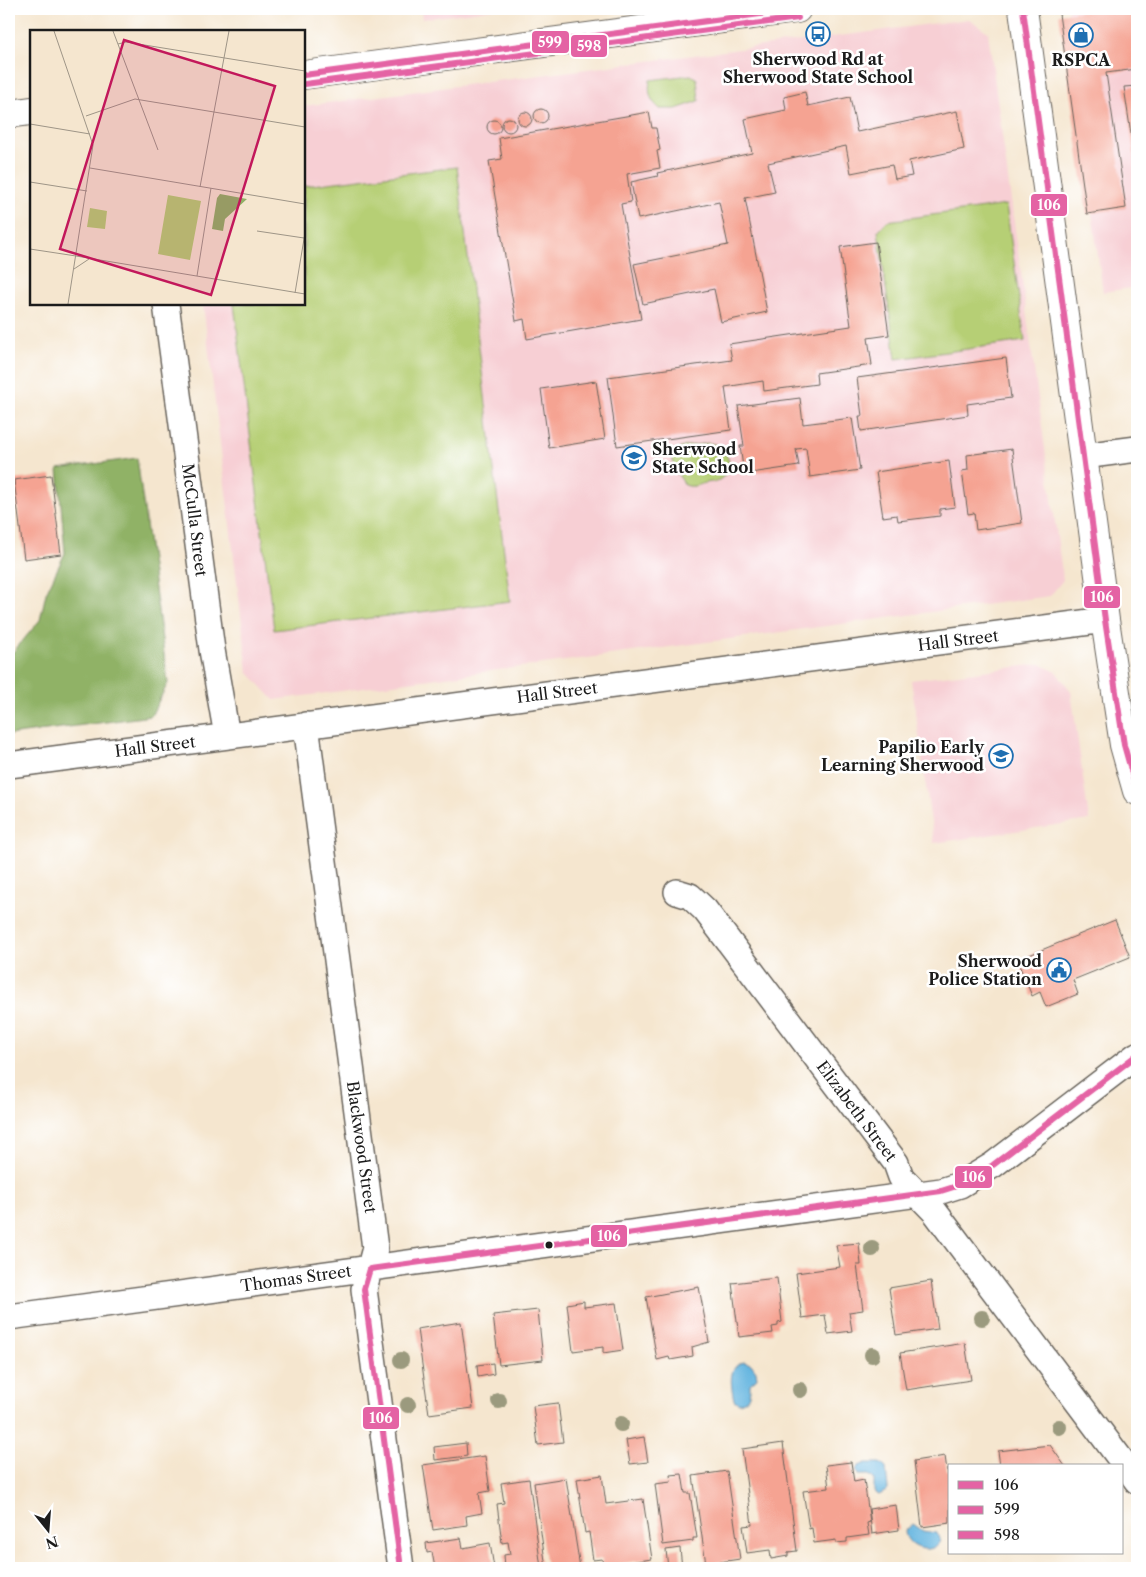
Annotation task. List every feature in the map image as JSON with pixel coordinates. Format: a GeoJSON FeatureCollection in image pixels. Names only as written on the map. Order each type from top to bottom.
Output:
{"type":"FeatureCollection","features":[{"type":"Feature","properties":{"kind":"main road"},"geometry":{"type":"LineString","coordinates":[[305,75],[798,9]]}},
{"type":"Feature","properties":{"kind":"main road"},"geometry":{"type":"LineString","coordinates":[[1023,9],[1105,620],[1124,745],[1137,791]]}},
{"type":"Feature","properties":{"kind":"main road"},"geometry":{"type":"LineString","coordinates":[[9,114],[30,111]]}},
{"type":"Feature","properties":{"kind":"street","name":"McCulla Street"},"geometry":{"type":"LineString","coordinates":[[166,305],[212,650],[227,736]]}},
{"type":"Feature","properties":{"kind":"street"},"geometry":{"type":"LineString","coordinates":[[1083,456],[1137,449]]}},
{"type":"Feature","properties":{"kind":"street","name":"Hall Street"},"geometry":{"type":"LineString","coordinates":[[9,765],[1105,620]]}},
{"type":"Feature","properties":{"kind":"street","name":"Blackwood Street"},"geometry":{"type":"LineString","coordinates":[[306,725],[375,1248],[364,1289],[401,1568]]}},
{"type":"Feature","properties":{"kind":"street","name":"Elizabeth Street"},"geometry":{"type":"LineString","coordinates":[[677,892],[690,896],[704,910],[896,1163],[901,1177],[936,1212],[1137,1481]]}},
{"type":"Feature","properties":{"kind":"street","name":"Thomas Street"},"geometry":{"type":"LineString","coordinates":[[9,1317],[940,1191],[977,1176],[1137,1055]]}},
{"type":"Feature","properties":{"kind":"shaded area"},"geometry":{"type":"Polygon","coordinates":[[[421,9],[496,9],[422,19],[421,9]]]}},
{"type":"Feature","properties":{"kind":"shaded area"},"geometry":{"type":"Polygon","coordinates":[[[1069,9],[1137,9],[1137,287],[1103,292],[1065,19],[1069,9]]]}},
{"type":"Feature","properties":{"kind":"shaded area","name":"Sherwood State School"},"geometry":{"type":"Polygon","coordinates":[[[969,19],[988,32],[1063,580],[1050,596],[274,700],[248,672],[203,305],[305,305],[305,106],[969,19]]]}},
{"type":"Feature","properties":{"kind":"shaded area","name":"Papilio Early Learning Sherwood"},"geometry":{"type":"Polygon","coordinates":[[[1040,664],[1056,672],[1071,691],[1089,820],[934,843],[911,680],[1040,664]]]}},
{"type":"Feature","properties":{"kind":"green space"},"geometry":{"type":"Polygon","coordinates":[[[691,75],[697,79],[699,101],[676,109],[660,109],[654,103],[650,96],[650,80],[691,75]]]}},
{"type":"Feature","properties":{"kind":"green space"},"geometry":{"type":"Polygon","coordinates":[[[457,167],[510,601],[274,630],[234,305],[305,305],[305,186],[457,167]]]}},
{"type":"Feature","properties":{"kind":"green space"},"geometry":{"type":"Polygon","coordinates":[[[1006,205],[1025,341],[896,359],[878,231],[887,221],[1006,205]]]}},
{"type":"Feature","properties":{"kind":"green space"},"geometry":{"type":"Polygon","coordinates":[[[708,443],[720,447],[724,451],[729,462],[727,472],[721,479],[715,482],[693,486],[685,485],[675,470],[672,455],[683,447],[708,443]]]}},
{"type":"Feature","properties":{"kind":"green space"},"geometry":{"type":"Polygon","coordinates":[[[137,458],[168,683],[151,716],[9,735],[9,657],[40,620],[46,593],[65,553],[58,469],[137,458]]]}},
{"type":"Feature","properties":{"kind":"water"},"geometry":{"type":"Polygon","coordinates":[[[744,1362],[751,1364],[756,1371],[757,1378],[750,1384],[747,1398],[739,1403],[734,1400],[732,1377],[735,1368],[744,1362]]]}},
{"type":"Feature","properties":{"kind":"water"},"geometry":{"type":"Polygon","coordinates":[[[866,1463],[880,1463],[886,1468],[888,1490],[879,1495],[874,1492],[874,1479],[869,1475],[858,1475],[856,1470],[859,1466],[866,1463]]]}},
{"type":"Feature","properties":{"kind":"water"},"geometry":{"type":"Polygon","coordinates":[[[913,1524],[923,1531],[937,1533],[940,1541],[936,1546],[925,1549],[909,1542],[905,1531],[913,1524]]]}},
{"type":"Feature","properties":{"kind":"building"},"geometry":{"type":"Polygon","coordinates":[[[1097,9],[1137,9],[1137,69],[1106,73],[1126,208],[1087,214],[1059,14],[1097,9]]]}},
{"type":"Feature","properties":{"kind":"building"},"geometry":{"type":"Polygon","coordinates":[[[1137,86],[1137,168],[1136,168],[1124,87],[1137,86]]]}},
{"type":"Feature","properties":{"kind":"building"},"geometry":{"type":"Polygon","coordinates":[[[805,92],[808,106],[850,97],[857,132],[957,111],[964,149],[909,161],[912,176],[895,179],[892,165],[851,173],[846,146],[768,163],[775,192],[745,198],[767,312],[721,322],[714,289],[643,304],[634,264],[728,245],[719,202],[638,219],[631,182],[658,176],[657,173],[752,153],[745,119],[786,110],[784,97],[805,92]]]}},
{"type":"Feature","properties":{"kind":"building"},"geometry":{"type":"Polygon","coordinates":[[[538,109],[544,109],[548,116],[544,123],[538,123],[534,119],[534,113],[538,109]]]}},
{"type":"Feature","properties":{"kind":"building"},"geometry":{"type":"Polygon","coordinates":[[[522,112],[528,112],[532,119],[528,126],[522,126],[518,122],[518,116],[522,112]]]}},
{"type":"Feature","properties":{"kind":"building"},"geometry":{"type":"Polygon","coordinates":[[[649,112],[652,128],[656,128],[660,150],[657,151],[660,168],[627,174],[631,202],[621,204],[641,319],[527,339],[524,319],[516,321],[489,161],[502,159],[499,138],[649,112]]]}},
{"type":"Feature","properties":{"kind":"building"},"geometry":{"type":"Polygon","coordinates":[[[506,118],[512,118],[516,125],[512,132],[506,132],[502,128],[502,122],[506,118]]]}},
{"type":"Feature","properties":{"kind":"building"},"geometry":{"type":"Polygon","coordinates":[[[491,120],[497,120],[501,127],[497,134],[491,134],[487,130],[487,124],[491,120]]]}},
{"type":"Feature","properties":{"kind":"building"},"geometry":{"type":"Polygon","coordinates":[[[876,242],[889,335],[868,338],[872,365],[816,373],[817,384],[764,391],[763,381],[725,387],[731,430],[617,446],[608,377],[732,360],[729,344],[851,326],[840,247],[876,242]]]}},
{"type":"Feature","properties":{"kind":"building"},"geometry":{"type":"Polygon","coordinates":[[[1006,358],[1011,398],[967,404],[968,415],[861,431],[859,416],[862,416],[857,378],[1006,358]]]}},
{"type":"Feature","properties":{"kind":"building"},"geometry":{"type":"Polygon","coordinates":[[[596,381],[605,439],[549,448],[541,389],[596,381]]]}},
{"type":"Feature","properties":{"kind":"building"},"geometry":{"type":"Polygon","coordinates":[[[800,398],[803,424],[852,418],[860,470],[810,477],[806,448],[796,449],[799,466],[744,474],[740,446],[744,446],[738,406],[800,398]]]}},
{"type":"Feature","properties":{"kind":"building"},"geometry":{"type":"Polygon","coordinates":[[[1012,449],[1022,523],[976,530],[974,513],[968,514],[962,471],[968,470],[967,455],[1012,449]]]}},
{"type":"Feature","properties":{"kind":"building"},"geometry":{"type":"Polygon","coordinates":[[[949,461],[955,507],[940,509],[940,516],[898,521],[897,515],[883,517],[876,472],[949,461]]]}},
{"type":"Feature","properties":{"kind":"building"},"geometry":{"type":"Polygon","coordinates":[[[51,475],[61,554],[24,559],[14,480],[51,475]]]}},
{"type":"Feature","properties":{"kind":"building","name":"Sherwood Police Station"},"geometry":{"type":"Polygon","coordinates":[[[1115,920],[1130,957],[1073,980],[1078,994],[1046,1007],[1040,992],[1032,996],[1017,960],[1115,920]]]}},
{"type":"Feature","properties":{"kind":"building"},"geometry":{"type":"Polygon","coordinates":[[[859,1243],[861,1265],[857,1265],[863,1310],[849,1312],[852,1331],[828,1334],[825,1315],[802,1318],[796,1273],[840,1267],[836,1245],[859,1243]]]}},
{"type":"Feature","properties":{"kind":"building"},"geometry":{"type":"Polygon","coordinates":[[[777,1278],[782,1322],[778,1323],[778,1326],[772,1327],[773,1333],[739,1337],[732,1283],[777,1278]]]}},
{"type":"Feature","properties":{"kind":"building"},"geometry":{"type":"Polygon","coordinates":[[[931,1281],[938,1329],[896,1335],[889,1288],[931,1281]]]}},
{"type":"Feature","properties":{"kind":"building"},"geometry":{"type":"Polygon","coordinates":[[[699,1287],[709,1342],[692,1347],[693,1356],[670,1360],[669,1357],[657,1360],[646,1297],[699,1287]]]}},
{"type":"Feature","properties":{"kind":"building"},"geometry":{"type":"Polygon","coordinates":[[[584,1301],[584,1307],[616,1303],[623,1350],[603,1353],[603,1347],[573,1351],[567,1304],[584,1301]]]}},
{"type":"Feature","properties":{"kind":"building"},"geometry":{"type":"Polygon","coordinates":[[[538,1310],[543,1360],[499,1365],[493,1315],[538,1310]]]}},
{"type":"Feature","properties":{"kind":"building"},"geometry":{"type":"Polygon","coordinates":[[[461,1322],[473,1408],[429,1414],[417,1329],[461,1322]]]}},
{"type":"Feature","properties":{"kind":"building"},"geometry":{"type":"Polygon","coordinates":[[[965,1343],[971,1380],[906,1390],[900,1353],[965,1343]]]}},
{"type":"Feature","properties":{"kind":"building"},"geometry":{"type":"Polygon","coordinates":[[[493,1363],[494,1374],[478,1377],[477,1365],[493,1363]]]}},
{"type":"Feature","properties":{"kind":"building"},"geometry":{"type":"Polygon","coordinates":[[[558,1403],[563,1442],[538,1445],[533,1406],[558,1403]]]}},
{"type":"Feature","properties":{"kind":"building"},"geometry":{"type":"Polygon","coordinates":[[[644,1437],[648,1462],[630,1464],[626,1440],[644,1437]]]}},
{"type":"Feature","properties":{"kind":"building"},"geometry":{"type":"Polygon","coordinates":[[[466,1443],[467,1456],[435,1460],[434,1447],[466,1443]]]}},
{"type":"Feature","properties":{"kind":"building"},"geometry":{"type":"Polygon","coordinates":[[[783,1443],[797,1551],[788,1552],[788,1556],[771,1559],[770,1550],[747,1553],[743,1526],[752,1525],[742,1449],[783,1443]]]}},
{"type":"Feature","properties":{"kind":"building"},"geometry":{"type":"Polygon","coordinates":[[[1050,1445],[1064,1464],[1000,1464],[998,1451],[1050,1445]]]}},
{"type":"Feature","properties":{"kind":"building"},"geometry":{"type":"Polygon","coordinates":[[[485,1456],[490,1491],[479,1493],[482,1513],[466,1516],[467,1525],[433,1530],[423,1465],[485,1456]]]}},
{"type":"Feature","properties":{"kind":"building"},"geometry":{"type":"Polygon","coordinates":[[[945,1456],[948,1471],[948,1523],[922,1527],[914,1461],[945,1456]]]}},
{"type":"Feature","properties":{"kind":"building"},"geometry":{"type":"Polygon","coordinates":[[[851,1462],[854,1482],[864,1480],[870,1522],[867,1523],[869,1535],[847,1538],[847,1542],[836,1543],[836,1540],[814,1543],[812,1528],[809,1529],[803,1491],[829,1488],[826,1465],[851,1462]]]}},
{"type":"Feature","properties":{"kind":"building"},"geometry":{"type":"Polygon","coordinates":[[[727,1471],[740,1559],[706,1564],[693,1476],[727,1471]]]}},
{"type":"Feature","properties":{"kind":"building"},"geometry":{"type":"Polygon","coordinates":[[[682,1474],[685,1493],[690,1493],[697,1538],[693,1538],[693,1541],[663,1545],[655,1484],[671,1482],[670,1475],[682,1474]]]}},
{"type":"Feature","properties":{"kind":"building"},"geometry":{"type":"Polygon","coordinates":[[[602,1475],[606,1504],[643,1499],[652,1559],[603,1566],[602,1559],[593,1560],[589,1532],[585,1533],[577,1479],[602,1475]]]}},
{"type":"Feature","properties":{"kind":"building"},"geometry":{"type":"Polygon","coordinates":[[[566,1478],[580,1568],[546,1568],[534,1483],[566,1478]]]}},
{"type":"Feature","properties":{"kind":"building"},"geometry":{"type":"Polygon","coordinates":[[[529,1479],[541,1568],[505,1568],[504,1555],[510,1554],[508,1542],[502,1543],[497,1504],[504,1503],[501,1483],[529,1479]]]}},
{"type":"Feature","properties":{"kind":"building"},"geometry":{"type":"Polygon","coordinates":[[[896,1505],[899,1530],[872,1534],[869,1509],[896,1505]]]}},
{"type":"Feature","properties":{"kind":"building"},"geometry":{"type":"Polygon","coordinates":[[[461,1538],[463,1548],[490,1543],[494,1568],[435,1568],[432,1552],[427,1553],[426,1543],[461,1538]]]}},
{"type":"Feature","properties":{"kind":"building"},"geometry":{"type":"Polygon","coordinates":[[[680,1548],[682,1568],[668,1568],[666,1550],[680,1548]]]}},
{"type":"Feature","properties":{"kind":"transit line","name":"599"},"geometry":{"type":"LineString","coordinates":[[305,75],[797,9]]}},
{"type":"Feature","properties":{"kind":"transit line","name":"106"},"geometry":{"type":"LineString","coordinates":[[1023,9],[1105,620],[1124,745],[1137,791]]}},
{"type":"Feature","properties":{"kind":"transit line","name":"598"},"geometry":{"type":"LineString","coordinates":[[305,84],[798,18]]}},
{"type":"Feature","properties":{"kind":"transit line","name":"106"},"geometry":{"type":"LineString","coordinates":[[370,1269],[941,1191],[960,1185],[993,1165],[1137,1055]]}},
{"type":"Feature","properties":{"kind":"transit line","name":"106"},"geometry":{"type":"LineString","coordinates":[[370,1269],[364,1289],[401,1568]]}},
{"type":"Feature","properties":{"kind":"place","name":"Sherwood Rd at Sherwood State School"},"geometry":{"type":"Point","coordinates":[818,34]}},
{"type":"Feature","properties":{"kind":"place","name":"RSPCA"},"geometry":{"type":"Point","coordinates":[1081,35]}},
{"type":"Feature","properties":{"kind":"place","name":"Sherwood State School"},"geometry":{"type":"Point","coordinates":[634,458]}},
{"type":"Feature","properties":{"kind":"place","name":"Papilio Early Learning Sherwood"},"geometry":{"type":"Point","coordinates":[1001,756]}},
{"type":"Feature","properties":{"kind":"place","name":"Sherwood Police Station"},"geometry":{"type":"Point","coordinates":[1059,970]}}]}
